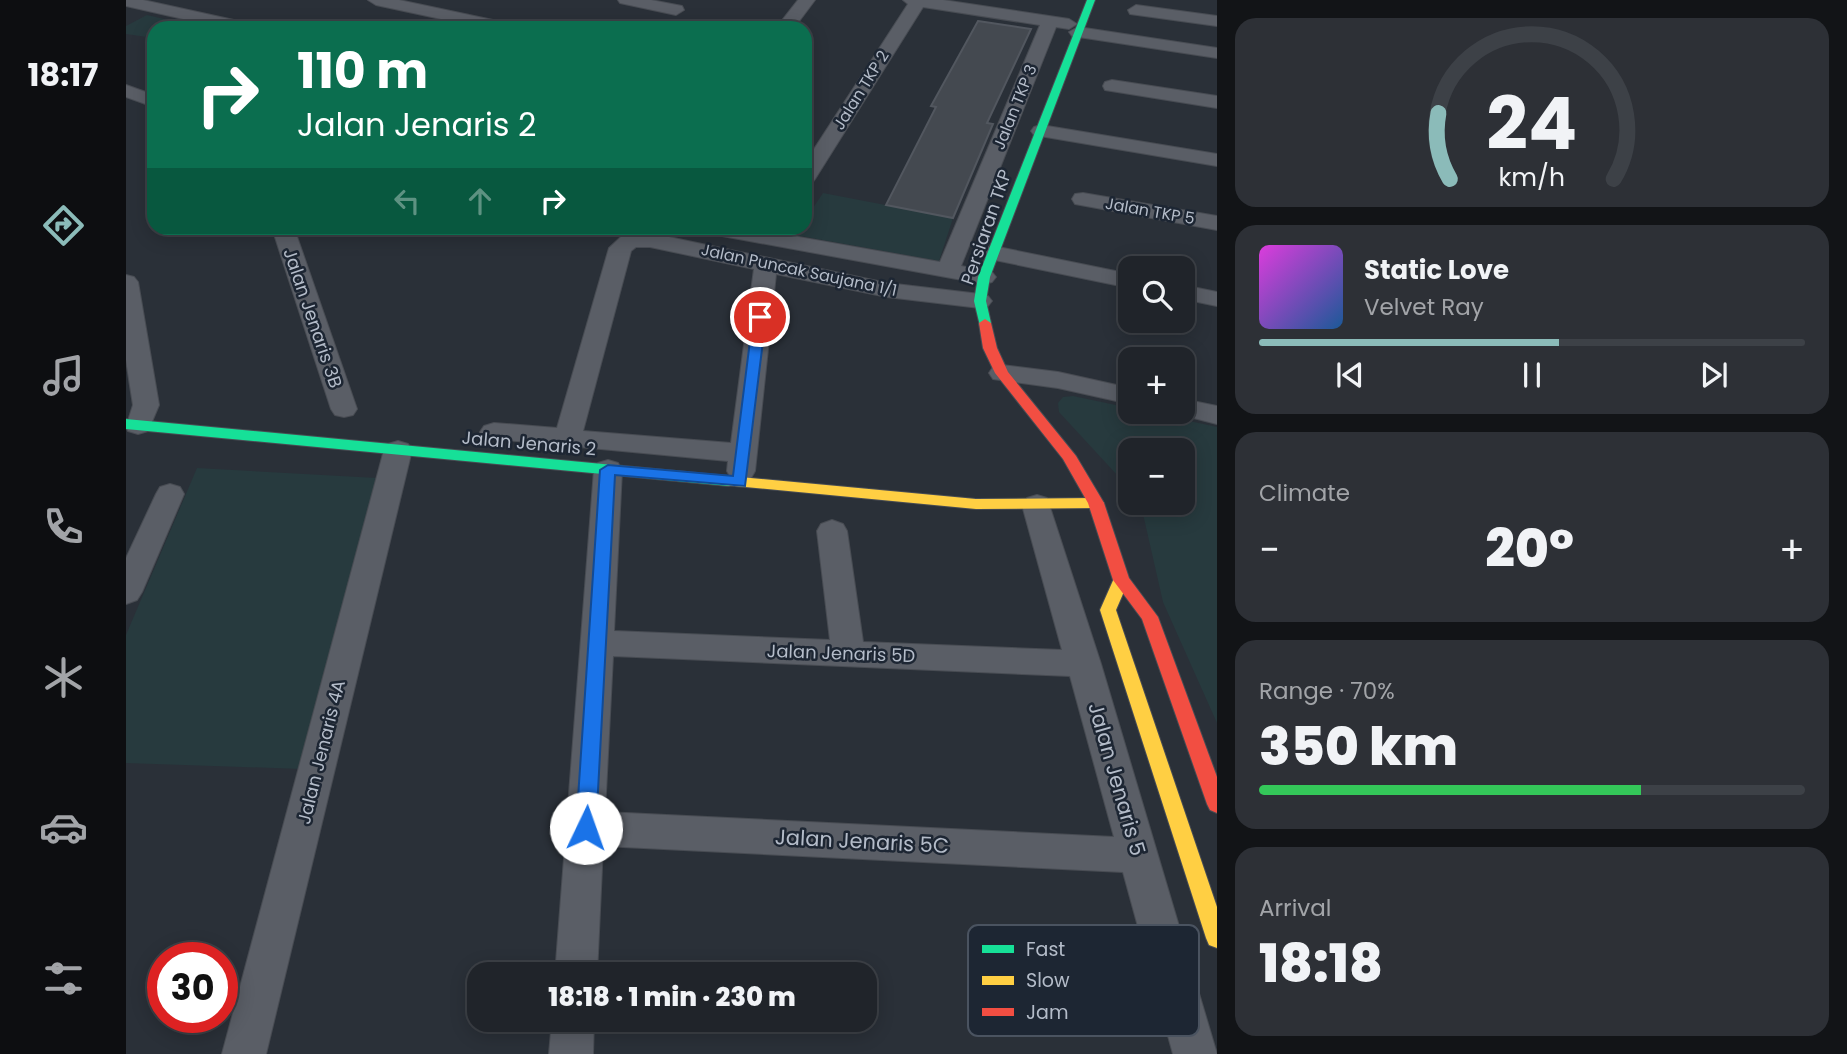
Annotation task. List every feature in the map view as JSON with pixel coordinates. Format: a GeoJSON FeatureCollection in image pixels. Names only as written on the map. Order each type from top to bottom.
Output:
{"type":"FeatureCollection","features":[{"type":"Feature","properties":{"kind":"street"},"geometry":{"type":"LineString","coordinates":[[376,0],[474,21]]}},
{"type":"Feature","properties":{"kind":"street"},"geometry":{"type":"LineString","coordinates":[[626,0],[682,5]]}},
{"type":"Feature","properties":{"kind":"street"},"geometry":{"type":"LineString","coordinates":[[790,21],[807,0]]}},
{"type":"Feature","properties":{"kind":"street","name":"Persiaran TKP"},"geometry":{"type":"LineString","coordinates":[[1091,0],[984,277],[980,301],[990,348],[1002,373],[1069,456],[1096,503],[1121,580],[1150,617],[1189,724],[1217,938]]}},
{"type":"Feature","properties":{"kind":"street"},"geometry":{"type":"LineString","coordinates":[[126,1],[215,21]]}},
{"type":"Feature","properties":{"kind":"street"},"geometry":{"type":"LineString","coordinates":[[914,1],[1050,21],[1079,29],[1217,53]]}},
{"type":"Feature","properties":{"kind":"street","name":"Jalan TKP 2"},"geometry":{"type":"LineString","coordinates":[[812,168],[914,1]]}},
{"type":"Feature","properties":{"kind":"street"},"geometry":{"type":"LineString","coordinates":[[665,21],[682,5]]}},
{"type":"Feature","properties":{"kind":"street"},"geometry":{"type":"LineString","coordinates":[[1136,10],[1217,22]]}},
{"type":"Feature","properties":{"kind":"street","name":"Jalan TKP 3"},"geometry":{"type":"LineString","coordinates":[[948,270],[1050,21]]}},
{"type":"Feature","properties":{"kind":"street"},"geometry":{"type":"LineString","coordinates":[[1112,86],[1217,102]]}},
{"type":"Feature","properties":{"kind":"street"},"geometry":{"type":"LineString","coordinates":[[126,92],[146,103]]}},
{"type":"Feature","properties":{"kind":"street"},"geometry":{"type":"LineString","coordinates":[[1041,131],[1217,160]]}},
{"type":"Feature","properties":{"kind":"street","name":"Jalan TKP 5"},"geometry":{"type":"LineString","coordinates":[[1083,199],[1217,223]]}},
{"type":"Feature","properties":{"kind":"street","name":"Jalan Jenaris 3B"},"geometry":{"type":"LineString","coordinates":[[285,235],[344,409]]}},
{"type":"Feature","properties":{"kind":"street"},"geometry":{"type":"LineString","coordinates":[[740,235],[769,243],[984,277]]}},
{"type":"Feature","properties":{"kind":"street","name":"Jalan Puncak Saujana 1/1"},"geometry":{"type":"LineString","coordinates":[[568,437],[620,248],[631,240],[769,243],[887,290],[980,301]]}},
{"type":"Feature","properties":{"kind":"street"},"geometry":{"type":"LineString","coordinates":[[740,482],[769,243]]}},
{"type":"Feature","properties":{"kind":"street"},"geometry":{"type":"LineString","coordinates":[[993,253],[1118,279]]}},
{"type":"Feature","properties":{"kind":"street"},"geometry":{"type":"LineString","coordinates":[[126,282],[146,405],[132,425]]}},
{"type":"Feature","properties":{"kind":"street"},"geometry":{"type":"LineString","coordinates":[[1195,294],[1217,299]]}},
{"type":"Feature","properties":{"kind":"street"},"geometry":{"type":"LineString","coordinates":[[1002,373],[1058,380],[1118,393]]}},
{"type":"Feature","properties":{"kind":"street"},"geometry":{"type":"LineString","coordinates":[[1195,410],[1217,415]]}},
{"type":"Feature","properties":{"kind":"street","name":"Jalan Jenaris 2"},"geometry":{"type":"LineString","coordinates":[[132,425],[976,504],[1096,503]]}},
{"type":"Feature","properties":{"kind":"street"},"geometry":{"type":"LineString","coordinates":[[494,432],[743,453]]}},
{"type":"Feature","properties":{"kind":"street","name":"Jalan Jenaris 4A"},"geometry":{"type":"LineString","coordinates":[[244,1054],[398,450]]}},
{"type":"Feature","properties":{"kind":"street"},"geometry":{"type":"LineString","coordinates":[[577,962],[608,470]]}},
{"type":"Feature","properties":{"kind":"street"},"geometry":{"type":"LineString","coordinates":[[126,592],[170,494]]}},
{"type":"Feature","properties":{"kind":"street","name":"Jalan Jenaris 5"},"geometry":{"type":"LineString","coordinates":[[1037,505],[1158,925]]}},
{"type":"Feature","properties":{"kind":"street"},"geometry":{"type":"LineString","coordinates":[[832,531],[848,654]]}},
{"type":"Feature","properties":{"kind":"street","name":"Persiaran TKP"},"geometry":{"type":"LineString","coordinates":[[1121,580],[1108,610],[1200,800]]}},
{"type":"Feature","properties":{"kind":"street","name":"Jalan Jenaris 5D"},"geometry":{"type":"LineString","coordinates":[[597,643],[1084,664]]}},
{"type":"Feature","properties":{"kind":"street"},"geometry":{"type":"LineString","coordinates":[[1189,724],[1216,749]]}},
{"type":"Feature","properties":{"kind":"street","name":"Jalan Jenaris 5C"},"geometry":{"type":"LineString","coordinates":[[586,828],[1138,855]]}},
{"type":"Feature","properties":{"kind":"street"},"geometry":{"type":"LineString","coordinates":[[571,1054],[572,1032]]}},
{"type":"Feature","properties":{"kind":"street","name":"Jalan Jenaris 5"},"geometry":{"type":"LineString","coordinates":[[1190,1036],[1195,1054]]}},
{"type":"Feature","properties":{"kind":"green space"},"geometry":{"type":"Polygon","coordinates":[[[147,15],[173,21],[147,21],[147,37],[126,34],[126,26],[147,15]]]}},
{"type":"Feature","properties":{"kind":"green space"},"geometry":{"type":"Polygon","coordinates":[[[823,193],[953,218],[939,261],[795,235],[812,235],[812,210],[823,193]]]}},
{"type":"Feature","properties":{"kind":"green space"},"geometry":{"type":"Polygon","coordinates":[[[1073,396],[1118,405],[1118,424],[1195,422],[1217,427],[1217,723],[1163,602],[1143,515],[1195,515],[1195,438],[1118,438],[1118,476],[1059,412],[1058,403],[1063,397],[1073,396]]]}},
{"type":"Feature","properties":{"kind":"green space"},"geometry":{"type":"Polygon","coordinates":[[[197,468],[377,478],[302,769],[126,763],[126,635],[197,468]]]}},
{"type":"Feature","properties":{"kind":"building"},"geometry":{"type":"Polygon","coordinates":[[[978,21],[1031,29],[987,123],[993,124],[953,218],[886,205],[936,107],[931,106],[978,21]]]}},
{"type":"Feature","properties":{"kind":"traffic: fast"},"geometry":{"type":"LineString","coordinates":[[985,323],[980,301],[984,277],[1091,0]]}},
{"type":"Feature","properties":{"kind":"traffic: fast"},"geometry":{"type":"LineString","coordinates":[[126,424],[729,481]]}},
{"type":"Feature","properties":{"kind":"traffic: slow"},"geometry":{"type":"LineString","coordinates":[[729,481],[976,504],[1096,503]]}},
{"type":"Feature","properties":{"kind":"traffic: slow"},"geometry":{"type":"LineString","coordinates":[[1121,580],[1108,610],[1217,938]]}},
{"type":"Feature","properties":{"kind":"traffic: jam"},"geometry":{"type":"LineString","coordinates":[[985,323],[990,348],[1002,373],[1069,456],[1096,503],[1121,580],[1150,617],[1217,804]]}},
{"type":"Feature","properties":{"kind":"route"},"geometry":{"type":"LineString","coordinates":[[586,828],[608,470],[740,482],[760,317]]}}]}
